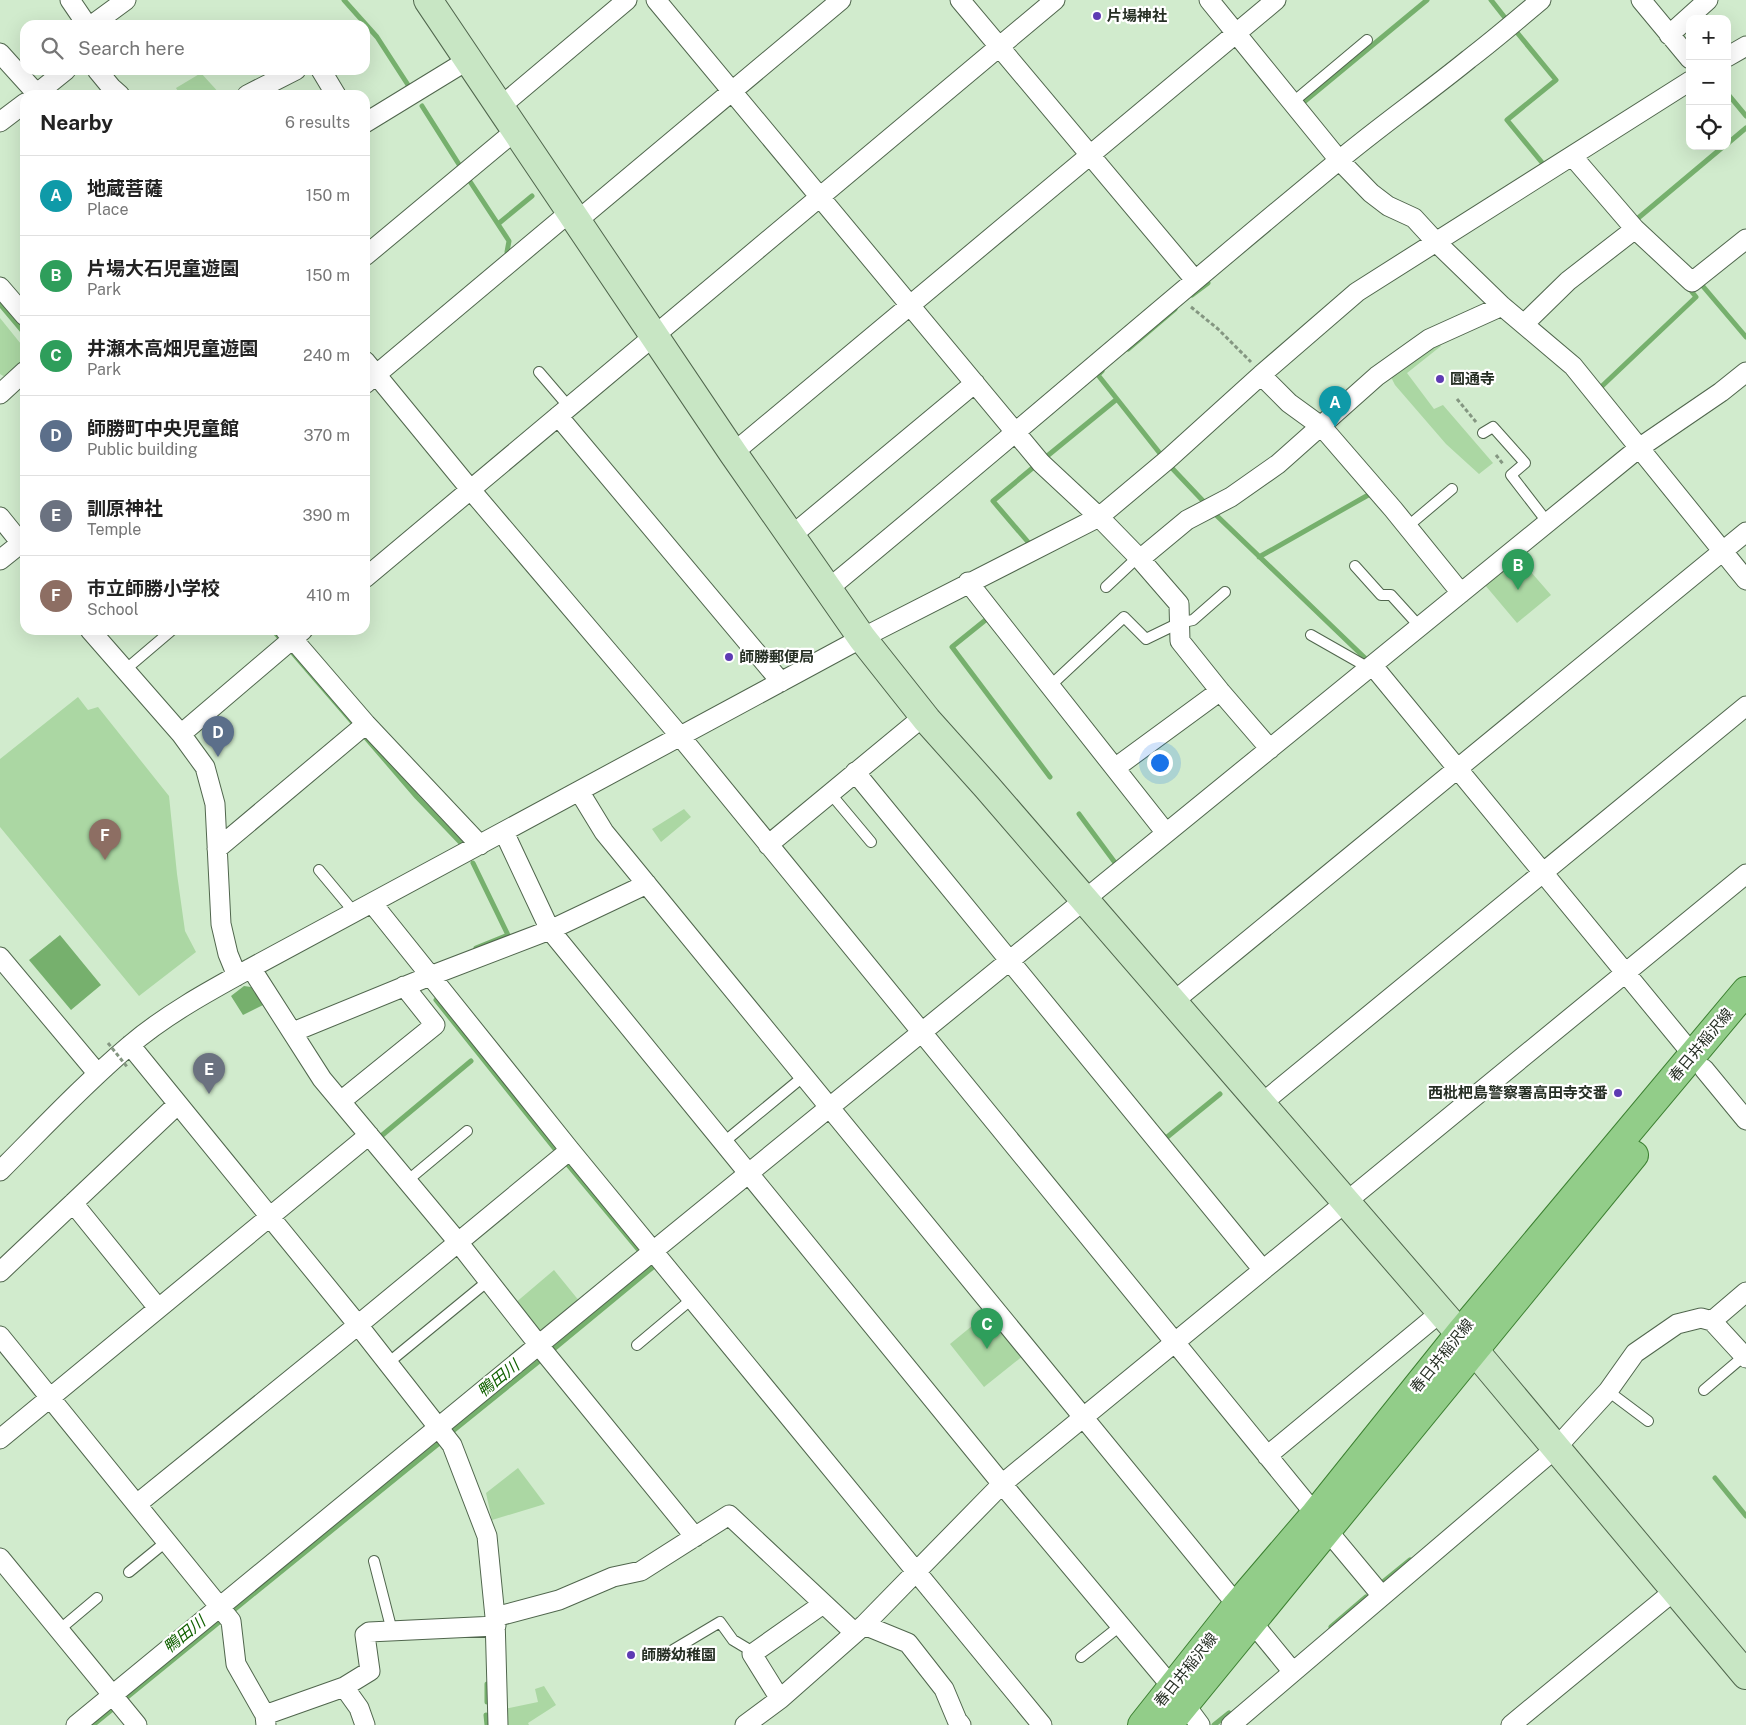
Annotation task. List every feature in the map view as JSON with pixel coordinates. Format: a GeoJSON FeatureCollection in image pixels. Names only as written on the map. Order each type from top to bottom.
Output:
{"type":"FeatureCollection","features":[{"type":"Feature","properties":{"kind":"main road","name":"春日井稲沢線"},"geometry":{"type":"LineString","coordinates":[[1142,1725],[1181,1711],[1245,1613],[1467,1341],[1699,1062],[1746,990]]}},
{"type":"Feature","properties":{"kind":"main road","name":"春日井稲沢線"},"geometry":{"type":"LineString","coordinates":[[1699,1062],[1746,1018]]}},
{"type":"Feature","properties":{"kind":"street"},"geometry":{"type":"LineString","coordinates":[[70,0],[84,20]]}},
{"type":"Feature","properties":{"kind":"street"},"geometry":{"type":"LineString","coordinates":[[99,20],[126,0]]}},
{"type":"Feature","properties":{"kind":"street"},"geometry":{"type":"LineString","coordinates":[[428,0],[733,453],[862,638],[924,716],[1467,1341],[1674,1591],[1745,1673]]}},
{"type":"Feature","properties":{"kind":"street"},"geometry":{"type":"LineString","coordinates":[[500,108],[627,0]]}},
{"type":"Feature","properties":{"kind":"street"},"geometry":{"type":"LineString","coordinates":[[656,0],[1041,463],[1099,516],[1179,604],[1180,641],[1270,749]]}},
{"type":"Feature","properties":{"kind":"street"},"geometry":{"type":"LineString","coordinates":[[370,372],[732,91],[841,0]]}},
{"type":"Feature","properties":{"kind":"street"},"geometry":{"type":"LineString","coordinates":[[960,0],[1195,280]]}},
{"type":"Feature","properties":{"kind":"street"},"geometry":{"type":"LineString","coordinates":[[370,574],[1055,0]]}},
{"type":"Feature","properties":{"kind":"street"},"geometry":{"type":"LineString","coordinates":[[1209,0],[1339,160],[1371,193],[1388,206],[1414,218],[1502,306],[1573,366],[1746,580]]}},
{"type":"Feature","properties":{"kind":"street"},"geometry":{"type":"LineString","coordinates":[[733,453],[912,306],[1276,0]]}},
{"type":"Feature","properties":{"kind":"street"},"geometry":{"type":"LineString","coordinates":[[828,589],[1339,160],[1403,108],[1469,60],[1541,0]]}},
{"type":"Feature","properties":{"kind":"street"},"geometry":{"type":"LineString","coordinates":[[1641,0],[1686,55]]}},
{"type":"Feature","properties":{"kind":"street"},"geometry":{"type":"LineString","coordinates":[[1669,35],[1708,0]]}},
{"type":"Feature","properties":{"kind":"street"},"geometry":{"type":"LineString","coordinates":[[1731,55],[1746,46]]}},
{"type":"Feature","properties":{"kind":"street"},"geometry":{"type":"LineString","coordinates":[[0,53],[27,90]]}},
{"type":"Feature","properties":{"kind":"street"},"geometry":{"type":"LineString","coordinates":[[370,120],[468,60]]}},
{"type":"Feature","properties":{"kind":"street"},"geometry":{"type":"LineString","coordinates":[[41,90],[60,75]]}},
{"type":"Feature","properties":{"kind":"street"},"geometry":{"type":"LineString","coordinates":[[102,75],[115,90]]}},
{"type":"Feature","properties":{"kind":"street"},"geometry":{"type":"LineString","coordinates":[[257,90],[286,75]]}},
{"type":"Feature","properties":{"kind":"street"},"geometry":{"type":"LineString","coordinates":[[324,75],[333,90]]}},
{"type":"Feature","properties":{"kind":"street"},"geometry":{"type":"LineString","coordinates":[[0,1171],[130,1045],[164,1020],[244,972],[862,638],[1099,516],[1167,460],[1357,292],[1573,157],[1686,84]]}},
{"type":"Feature","properties":{"kind":"street"},"geometry":{"type":"LineString","coordinates":[[0,122],[20,106]]}},
{"type":"Feature","properties":{"kind":"street"},"geometry":{"type":"LineString","coordinates":[[370,252],[515,131]]}},
{"type":"Feature","properties":{"kind":"street"},"geometry":{"type":"LineString","coordinates":[[1573,157],[1635,229],[1692,282],[1746,239]]}},
{"type":"Feature","properties":{"kind":"street"},"geometry":{"type":"LineString","coordinates":[[1524,324],[1568,281],[1635,229]]}},
{"type":"Feature","properties":{"kind":"street"},"geometry":{"type":"LineString","coordinates":[[0,287],[20,310]]}},
{"type":"Feature","properties":{"kind":"street"},"geometry":{"type":"LineString","coordinates":[[1138,558],[1187,520],[1231,497],[1278,464],[1322,427],[1377,376],[1429,339],[1502,306]]}},
{"type":"Feature","properties":{"kind":"street"},"geometry":{"type":"LineString","coordinates":[[76,1725],[118,1701],[446,1436],[545,1353],[647,1256],[1639,448],[1721,392],[1746,372]]}},
{"type":"Feature","properties":{"kind":"street"},"geometry":{"type":"LineString","coordinates":[[370,374],[680,736],[1382,1596]]}},
{"type":"Feature","properties":{"kind":"street"},"geometry":{"type":"LineString","coordinates":[[1262,374],[1289,403],[1322,427],[1461,593]]}},
{"type":"Feature","properties":{"kind":"street"},"geometry":{"type":"LineString","coordinates":[[0,394],[20,375]]}},
{"type":"Feature","properties":{"kind":"street"},"geometry":{"type":"LineString","coordinates":[[791,536],[975,383]]}},
{"type":"Feature","properties":{"kind":"street"},"geometry":{"type":"LineString","coordinates":[[564,412],[781,682]]}},
{"type":"Feature","properties":{"kind":"street"},"geometry":{"type":"LineString","coordinates":[[0,517],[20,540]]}},
{"type":"Feature","properties":{"kind":"street"},"geometry":{"type":"LineString","coordinates":[[1173,1002],[1746,532]]}},
{"type":"Feature","properties":{"kind":"street"},"geometry":{"type":"LineString","coordinates":[[0,560],[20,546]]}},
{"type":"Feature","properties":{"kind":"street"},"geometry":{"type":"LineString","coordinates":[[968,582],[1166,834]]}},
{"type":"Feature","properties":{"kind":"street"},"geometry":{"type":"LineString","coordinates":[[94,635],[181,734],[205,767],[215,804],[221,924],[228,954],[293,1032],[322,1079],[458,1242],[545,1353],[695,1537]]}},
{"type":"Feature","properties":{"kind":"street"},"geometry":{"type":"LineString","coordinates":[[181,734],[289,638],[361,728],[480,845]]}},
{"type":"Feature","properties":{"kind":"street"},"geometry":{"type":"LineString","coordinates":[[1371,667],[1458,769],[1746,1120]]}},
{"type":"Feature","properties":{"kind":"street"},"geometry":{"type":"LineString","coordinates":[[1114,768],[1220,691]]}},
{"type":"Feature","properties":{"kind":"street"},"geometry":{"type":"LineString","coordinates":[[1261,1104],[1746,706]]}},
{"type":"Feature","properties":{"kind":"street"},"geometry":{"type":"LineString","coordinates":[[768,845],[924,716]]}},
{"type":"Feature","properties":{"kind":"street"},"geometry":{"type":"LineString","coordinates":[[217,849],[361,728]]}},
{"type":"Feature","properties":{"kind":"street"},"geometry":{"type":"LineString","coordinates":[[855,772],[1263,1270]]}},
{"type":"Feature","properties":{"kind":"street"},"geometry":{"type":"LineString","coordinates":[[579,791],[604,832],[1293,1672]]}},
{"type":"Feature","properties":{"kind":"street"},"geometry":{"type":"LineString","coordinates":[[504,832],[550,930],[1120,1626],[1181,1711]]}},
{"type":"Feature","properties":{"kind":"street"},"geometry":{"type":"LineString","coordinates":[[745,1725],[780,1699],[859,1629],[1002,1484],[1746,874]]}},
{"type":"Feature","properties":{"kind":"street"},"geometry":{"type":"LineString","coordinates":[[293,1032],[404,986],[550,930],[647,884]]}},
{"type":"Feature","properties":{"kind":"street"},"geometry":{"type":"LineString","coordinates":[[372,903],[430,976],[564,1155],[647,1256],[693,1298],[1042,1725]]}},
{"type":"Feature","properties":{"kind":"street"},"geometry":{"type":"LineString","coordinates":[[0,957],[98,1074]]}},
{"type":"Feature","properties":{"kind":"street"},"geometry":{"type":"LineString","coordinates":[[341,1102],[435,1025],[404,986]]}},
{"type":"Feature","properties":{"kind":"street"},"geometry":{"type":"LineString","coordinates":[[130,1045],[446,1436],[487,1536],[496,1622],[498,1725]]}},
{"type":"Feature","properties":{"kind":"street"},"geometry":{"type":"LineString","coordinates":[[0,1272],[178,1104]]}},
{"type":"Feature","properties":{"kind":"street"},"geometry":{"type":"LineString","coordinates":[[0,1439],[369,1135]]}},
{"type":"Feature","properties":{"kind":"street"},"geometry":{"type":"LineString","coordinates":[[137,1504],[564,1155]]}},
{"type":"Feature","properties":{"kind":"street"},"geometry":{"type":"LineString","coordinates":[[73,1203],[158,1308]]}},
{"type":"Feature","properties":{"kind":"street"},"geometry":{"type":"LineString","coordinates":[[1712,1321],[1746,1292]]}},
{"type":"Feature","properties":{"kind":"street"},"geometry":{"type":"LineString","coordinates":[[1267,1456],[1441,1312]]}},
{"type":"Feature","properties":{"kind":"street"},"geometry":{"type":"LineString","coordinates":[[1231,1725],[1556,1448],[1608,1391],[1635,1352],[1677,1324],[1700,1318],[1712,1321],[1745,1357]]}},
{"type":"Feature","properties":{"kind":"street"},"geometry":{"type":"LineString","coordinates":[[0,1336],[225,1613],[236,1664],[265,1720],[344,1687],[370,1671],[365,1635],[369,1632],[496,1622],[559,1600],[613,1577],[641,1571],[729,1515],[823,1604],[859,1629],[908,1643],[944,1689],[957,1723]]}},
{"type":"Feature","properties":{"kind":"street"},"geometry":{"type":"LineString","coordinates":[[0,1558],[137,1725]]}},
{"type":"Feature","properties":{"kind":"street"},"geometry":{"type":"LineString","coordinates":[[1511,1725],[1674,1591]]}},
{"type":"Feature","properties":{"kind":"street"},"geometry":{"type":"LineString","coordinates":[[780,1699],[752,1654],[823,1604]]}},
{"type":"Feature","properties":{"kind":"street"},"geometry":{"type":"LineString","coordinates":[[344,1687],[359,1708],[365,1725]]}},
{"type":"Feature","properties":{"kind":"lane"},"geometry":{"type":"LineString","coordinates":[[1293,102],[1367,40]]}},
{"type":"Feature","properties":{"kind":"lane"},"geometry":{"type":"LineString","coordinates":[[539,372],[564,412]]}},
{"type":"Feature","properties":{"kind":"lane"},"geometry":{"type":"LineString","coordinates":[[1483,433],[1493,427],[1524,463],[1511,475],[1548,523]]}},
{"type":"Feature","properties":{"kind":"lane"},"geometry":{"type":"LineString","coordinates":[[1407,527],[1452,489]]}},
{"type":"Feature","properties":{"kind":"lane"},"geometry":{"type":"LineString","coordinates":[[1106,587],[1138,558]]}},
{"type":"Feature","properties":{"kind":"lane"},"geometry":{"type":"LineString","coordinates":[[1355,566],[1381,595],[1391,595],[1420,627]]}},
{"type":"Feature","properties":{"kind":"lane"},"geometry":{"type":"LineString","coordinates":[[1050,686],[1124,617],[1146,638],[1179,623],[1193,620],[1225,592]]}},
{"type":"Feature","properties":{"kind":"lane"},"geometry":{"type":"LineString","coordinates":[[125,670],[166,635]]}},
{"type":"Feature","properties":{"kind":"lane"},"geometry":{"type":"LineString","coordinates":[[1311,635],[1371,667]]}},
{"type":"Feature","properties":{"kind":"lane"},"geometry":{"type":"LineString","coordinates":[[830,793],[871,842]]}},
{"type":"Feature","properties":{"kind":"lane"},"geometry":{"type":"LineString","coordinates":[[319,870],[354,912]]}},
{"type":"Feature","properties":{"kind":"lane"},"geometry":{"type":"LineString","coordinates":[[724,1142],[804,1076]]}},
{"type":"Feature","properties":{"kind":"lane"},"geometry":{"type":"LineString","coordinates":[[407,1181],[467,1132]]}},
{"type":"Feature","properties":{"kind":"lane"},"geometry":{"type":"LineString","coordinates":[[388,1363],[488,1281]]}},
{"type":"Feature","properties":{"kind":"lane"},"geometry":{"type":"LineString","coordinates":[[637,1345],[693,1298]]}},
{"type":"Feature","properties":{"kind":"lane"},"geometry":{"type":"LineString","coordinates":[[1704,1390],[1745,1357]]}},
{"type":"Feature","properties":{"kind":"lane"},"geometry":{"type":"LineString","coordinates":[[1608,1391],[1648,1421]]}},
{"type":"Feature","properties":{"kind":"lane"},"geometry":{"type":"LineString","coordinates":[[128,1572],[167,1541]]}},
{"type":"Feature","properties":{"kind":"lane"},"geometry":{"type":"LineString","coordinates":[[374,1561],[392,1631]]}},
{"type":"Feature","properties":{"kind":"lane"},"geometry":{"type":"LineString","coordinates":[[59,1630],[97,1598]]}},
{"type":"Feature","properties":{"kind":"lane"},"geometry":{"type":"LineString","coordinates":[[674,1650],[720,1622],[733,1640],[748,1649],[752,1654]]}},
{"type":"Feature","properties":{"kind":"lane"},"geometry":{"type":"LineString","coordinates":[[1082,1657],[1120,1626]]}},
{"type":"Feature","properties":{"kind":"path"},"geometry":{"type":"LineString","coordinates":[[1178,295],[1218,329],[1262,374]]}},
{"type":"Feature","properties":{"kind":"path"},"geometry":{"type":"LineString","coordinates":[[108,1043],[128,1068]]}},
{"type":"Feature","properties":{"kind":"shaded area"},"geometry":{"type":"Polygon","coordinates":[[[198,75],[203,75],[216,90],[177,90],[176,88],[198,75]]]}},
{"type":"Feature","properties":{"kind":"shaded area"},"geometry":{"type":"Polygon","coordinates":[[[0,318],[20,343],[20,365],[5,377],[0,374],[0,318]]]}},
{"type":"Feature","properties":{"kind":"shaded area"},"geometry":{"type":"Polygon","coordinates":[[[1437,340],[1441,346],[1407,373],[1434,409],[1443,405],[1493,463],[1479,474],[1446,444],[1395,385],[1390,375],[1437,340]]]}},
{"type":"Feature","properties":{"kind":"shaded area"},"geometry":{"type":"Polygon","coordinates":[[[1518,557],[1551,595],[1517,623],[1485,585],[1518,557]]]}},
{"type":"Feature","properties":{"kind":"shaded area"},"geometry":{"type":"Polygon","coordinates":[[[78,697],[88,710],[98,707],[169,796],[185,931],[196,952],[139,996],[0,827],[0,759],[78,697]]]}},
{"type":"Feature","properties":{"kind":"shaded area"},"geometry":{"type":"Polygon","coordinates":[[[684,809],[691,817],[661,842],[652,829],[684,809]]]}},
{"type":"Feature","properties":{"kind":"shaded area"},"geometry":{"type":"Polygon","coordinates":[[[60,935],[101,985],[71,1010],[29,960],[60,935]]]}},
{"type":"Feature","properties":{"kind":"shaded area"},"geometry":{"type":"Polygon","coordinates":[[[244,986],[251,987],[263,1005],[243,1015],[231,996],[244,986]]]}},
{"type":"Feature","properties":{"kind":"shaded area"},"geometry":{"type":"Polygon","coordinates":[[[554,1270],[580,1302],[543,1332],[537,1332],[514,1304],[554,1270]]]}},
{"type":"Feature","properties":{"kind":"shaded area"},"geometry":{"type":"Polygon","coordinates":[[[989,1312],[1024,1355],[984,1387],[950,1344],[989,1312]]]}},
{"type":"Feature","properties":{"kind":"shaded area"},"geometry":{"type":"Polygon","coordinates":[[[518,1468],[545,1504],[492,1520],[486,1493],[518,1468]]]}},
{"type":"Feature","properties":{"kind":"shaded area"},"geometry":{"type":"Polygon","coordinates":[[[544,1686],[556,1705],[528,1723],[529,1725],[505,1725],[504,1709],[538,1702],[535,1689],[544,1686]]]}},
{"type":"Feature","properties":{"kind":"waterway"},"geometry":{"type":"LineString","coordinates":[[344,0],[362,20]]}},
{"type":"Feature","properties":{"kind":"waterway"},"geometry":{"type":"LineString","coordinates":[[1305,101],[1427,0]]}},
{"type":"Feature","properties":{"kind":"waterway"},"geometry":{"type":"LineString","coordinates":[[1491,0],[1506,19]]}},
{"type":"Feature","properties":{"kind":"waterway"},"geometry":{"type":"LineString","coordinates":[[370,29],[410,88]]}},
{"type":"Feature","properties":{"kind":"waterway"},"geometry":{"type":"LineString","coordinates":[[1515,30],[1556,80],[1507,120],[1544,165]]}},
{"type":"Feature","properties":{"kind":"waterway"},"geometry":{"type":"LineString","coordinates":[[1731,98],[1746,116]]}},
{"type":"Feature","properties":{"kind":"waterway"},"geometry":{"type":"LineString","coordinates":[[422,106],[460,166]]}},
{"type":"Feature","properties":{"kind":"waterway"},"geometry":{"type":"LineString","coordinates":[[1731,141],[1746,128]]}},
{"type":"Feature","properties":{"kind":"waterway"},"geometry":{"type":"LineString","coordinates":[[1637,219],[1719,150]]}},
{"type":"Feature","properties":{"kind":"waterway"},"geometry":{"type":"LineString","coordinates":[[469,180],[509,241],[507,252]]}},
{"type":"Feature","properties":{"kind":"waterway"},"geometry":{"type":"LineString","coordinates":[[498,224],[532,196]]}},
{"type":"Feature","properties":{"kind":"waterway"},"geometry":{"type":"LineString","coordinates":[[1192,295],[1208,283]]}},
{"type":"Feature","properties":{"kind":"waterway"},"geometry":{"type":"LineString","coordinates":[[1701,284],[1746,337]]}},
{"type":"Feature","properties":{"kind":"waterway"},"geometry":{"type":"LineString","coordinates":[[1600,388],[1696,297],[1692,292]]}},
{"type":"Feature","properties":{"kind":"waterway"},"geometry":{"type":"LineString","coordinates":[[0,304],[20,328]]}},
{"type":"Feature","properties":{"kind":"waterway"},"geometry":{"type":"LineString","coordinates":[[1128,349],[1175,309]]}},
{"type":"Feature","properties":{"kind":"waterway"},"geometry":{"type":"LineString","coordinates":[[1102,371],[1098,375],[1162,456]]}},
{"type":"Feature","properties":{"kind":"waterway"},"geometry":{"type":"LineString","coordinates":[[1046,457],[1117,399]]}},
{"type":"Feature","properties":{"kind":"waterway"},"geometry":{"type":"LineString","coordinates":[[1028,542],[993,501],[1035,466]]}},
{"type":"Feature","properties":{"kind":"waterway"},"geometry":{"type":"LineString","coordinates":[[1170,466],[1205,503]]}},
{"type":"Feature","properties":{"kind":"waterway"},"geometry":{"type":"LineString","coordinates":[[1259,557],[1370,494]]}},
{"type":"Feature","properties":{"kind":"waterway"},"geometry":{"type":"LineString","coordinates":[[1215,514],[1366,659]]}},
{"type":"Feature","properties":{"kind":"waterway"},"geometry":{"type":"LineString","coordinates":[[988,618],[952,647],[1050,777]]}},
{"type":"Feature","properties":{"kind":"waterway"},"geometry":{"type":"LineString","coordinates":[[277,635],[417,797],[461,843]]}},
{"type":"Feature","properties":{"kind":"waterway"},"geometry":{"type":"LineString","coordinates":[[1079,814],[1116,864]]}},
{"type":"Feature","properties":{"kind":"waterway"},"geometry":{"type":"LineString","coordinates":[[473,863],[508,935],[476,948]]}},
{"type":"Feature","properties":{"kind":"waterway","name":"鴨田川"},"geometry":{"type":"LineString","coordinates":[[436,1000],[642,1254]]}},
{"type":"Feature","properties":{"kind":"waterway"},"geometry":{"type":"LineString","coordinates":[[380,1137],[471,1061]]}},
{"type":"Feature","properties":{"kind":"waterway"},"geometry":{"type":"LineString","coordinates":[[1162,1134],[1166,1138],[1220,1094]]}},
{"type":"Feature","properties":{"kind":"waterway","name":"鴨田川"},"geometry":{"type":"LineString","coordinates":[[550,1352],[653,1267],[648,1261]]}},
{"type":"Feature","properties":{"kind":"waterway","name":"鴨田川"},"geometry":{"type":"LineString","coordinates":[[449,1434],[543,1358]]}},
{"type":"Feature","properties":{"kind":"waterway","name":"鴨田川"},"geometry":{"type":"LineString","coordinates":[[230,1613],[443,1440]]}},
{"type":"Feature","properties":{"kind":"waterway"},"geometry":{"type":"LineString","coordinates":[[1715,1478],[1746,1516]]}},
{"type":"Feature","properties":{"kind":"waterway"},"geometry":{"type":"LineString","coordinates":[[1383,1582],[1410,1560]]}},
{"type":"Feature","properties":{"kind":"waterway"},"geometry":{"type":"LineString","coordinates":[[1331,1627],[1366,1597]]}},
{"type":"Feature","properties":{"kind":"waterway","name":"鴨田川"},"geometry":{"type":"LineString","coordinates":[[93,1725],[224,1618]]}},
{"type":"Feature","properties":{"kind":"waterway"},"geometry":{"type":"LineString","coordinates":[[487,1684],[487,1702]]}},
{"type":"Feature","properties":{"kind":"waterway"},"geometry":{"type":"LineString","coordinates":[[1214,1725],[1229,1713]]}},
{"type":"Feature","properties":{"kind":"waterway"},"geometry":{"type":"LineString","coordinates":[[486,1715],[487,1725]]}},
{"type":"Feature","properties":{"kind":"place","name":"片場神社"},"geometry":{"type":"Point","coordinates":[1097,16]}},
{"type":"Feature","properties":{"kind":"place","name":"圓通寺"},"geometry":{"type":"Point","coordinates":[1440,379]}},
{"type":"Feature","properties":{"kind":"place","name":"地蔵菩薩"},"geometry":{"type":"Point","coordinates":[1335,427]}},
{"type":"Feature","properties":{"kind":"place","name":"片場大石児童遊園"},"geometry":{"type":"Point","coordinates":[1518,590]}},
{"type":"Feature","properties":{"kind":"place","name":"師勝郵便局"},"geometry":{"type":"Point","coordinates":[729,657]}},
{"type":"Feature","properties":{"kind":"place","name":"師勝町中央児童館"},"geometry":{"type":"Point","coordinates":[218,757]}},
{"type":"Feature","properties":{"kind":"place","name":"市立師勝小学校"},"geometry":{"type":"Point","coordinates":[105,860]}},
{"type":"Feature","properties":{"kind":"place","name":"西枇杷島警察署高田寺交番"},"geometry":{"type":"Point","coordinates":[1618,1093]}},
{"type":"Feature","properties":{"kind":"place","name":"訓原神社"},"geometry":{"type":"Point","coordinates":[209,1094]}},
{"type":"Feature","properties":{"kind":"place","name":"井瀬木高畑児童遊園"},"geometry":{"type":"Point","coordinates":[987,1349]}},
{"type":"Feature","properties":{"kind":"place","name":"師勝幼稚園"},"geometry":{"type":"Point","coordinates":[631,1655]}}]}
